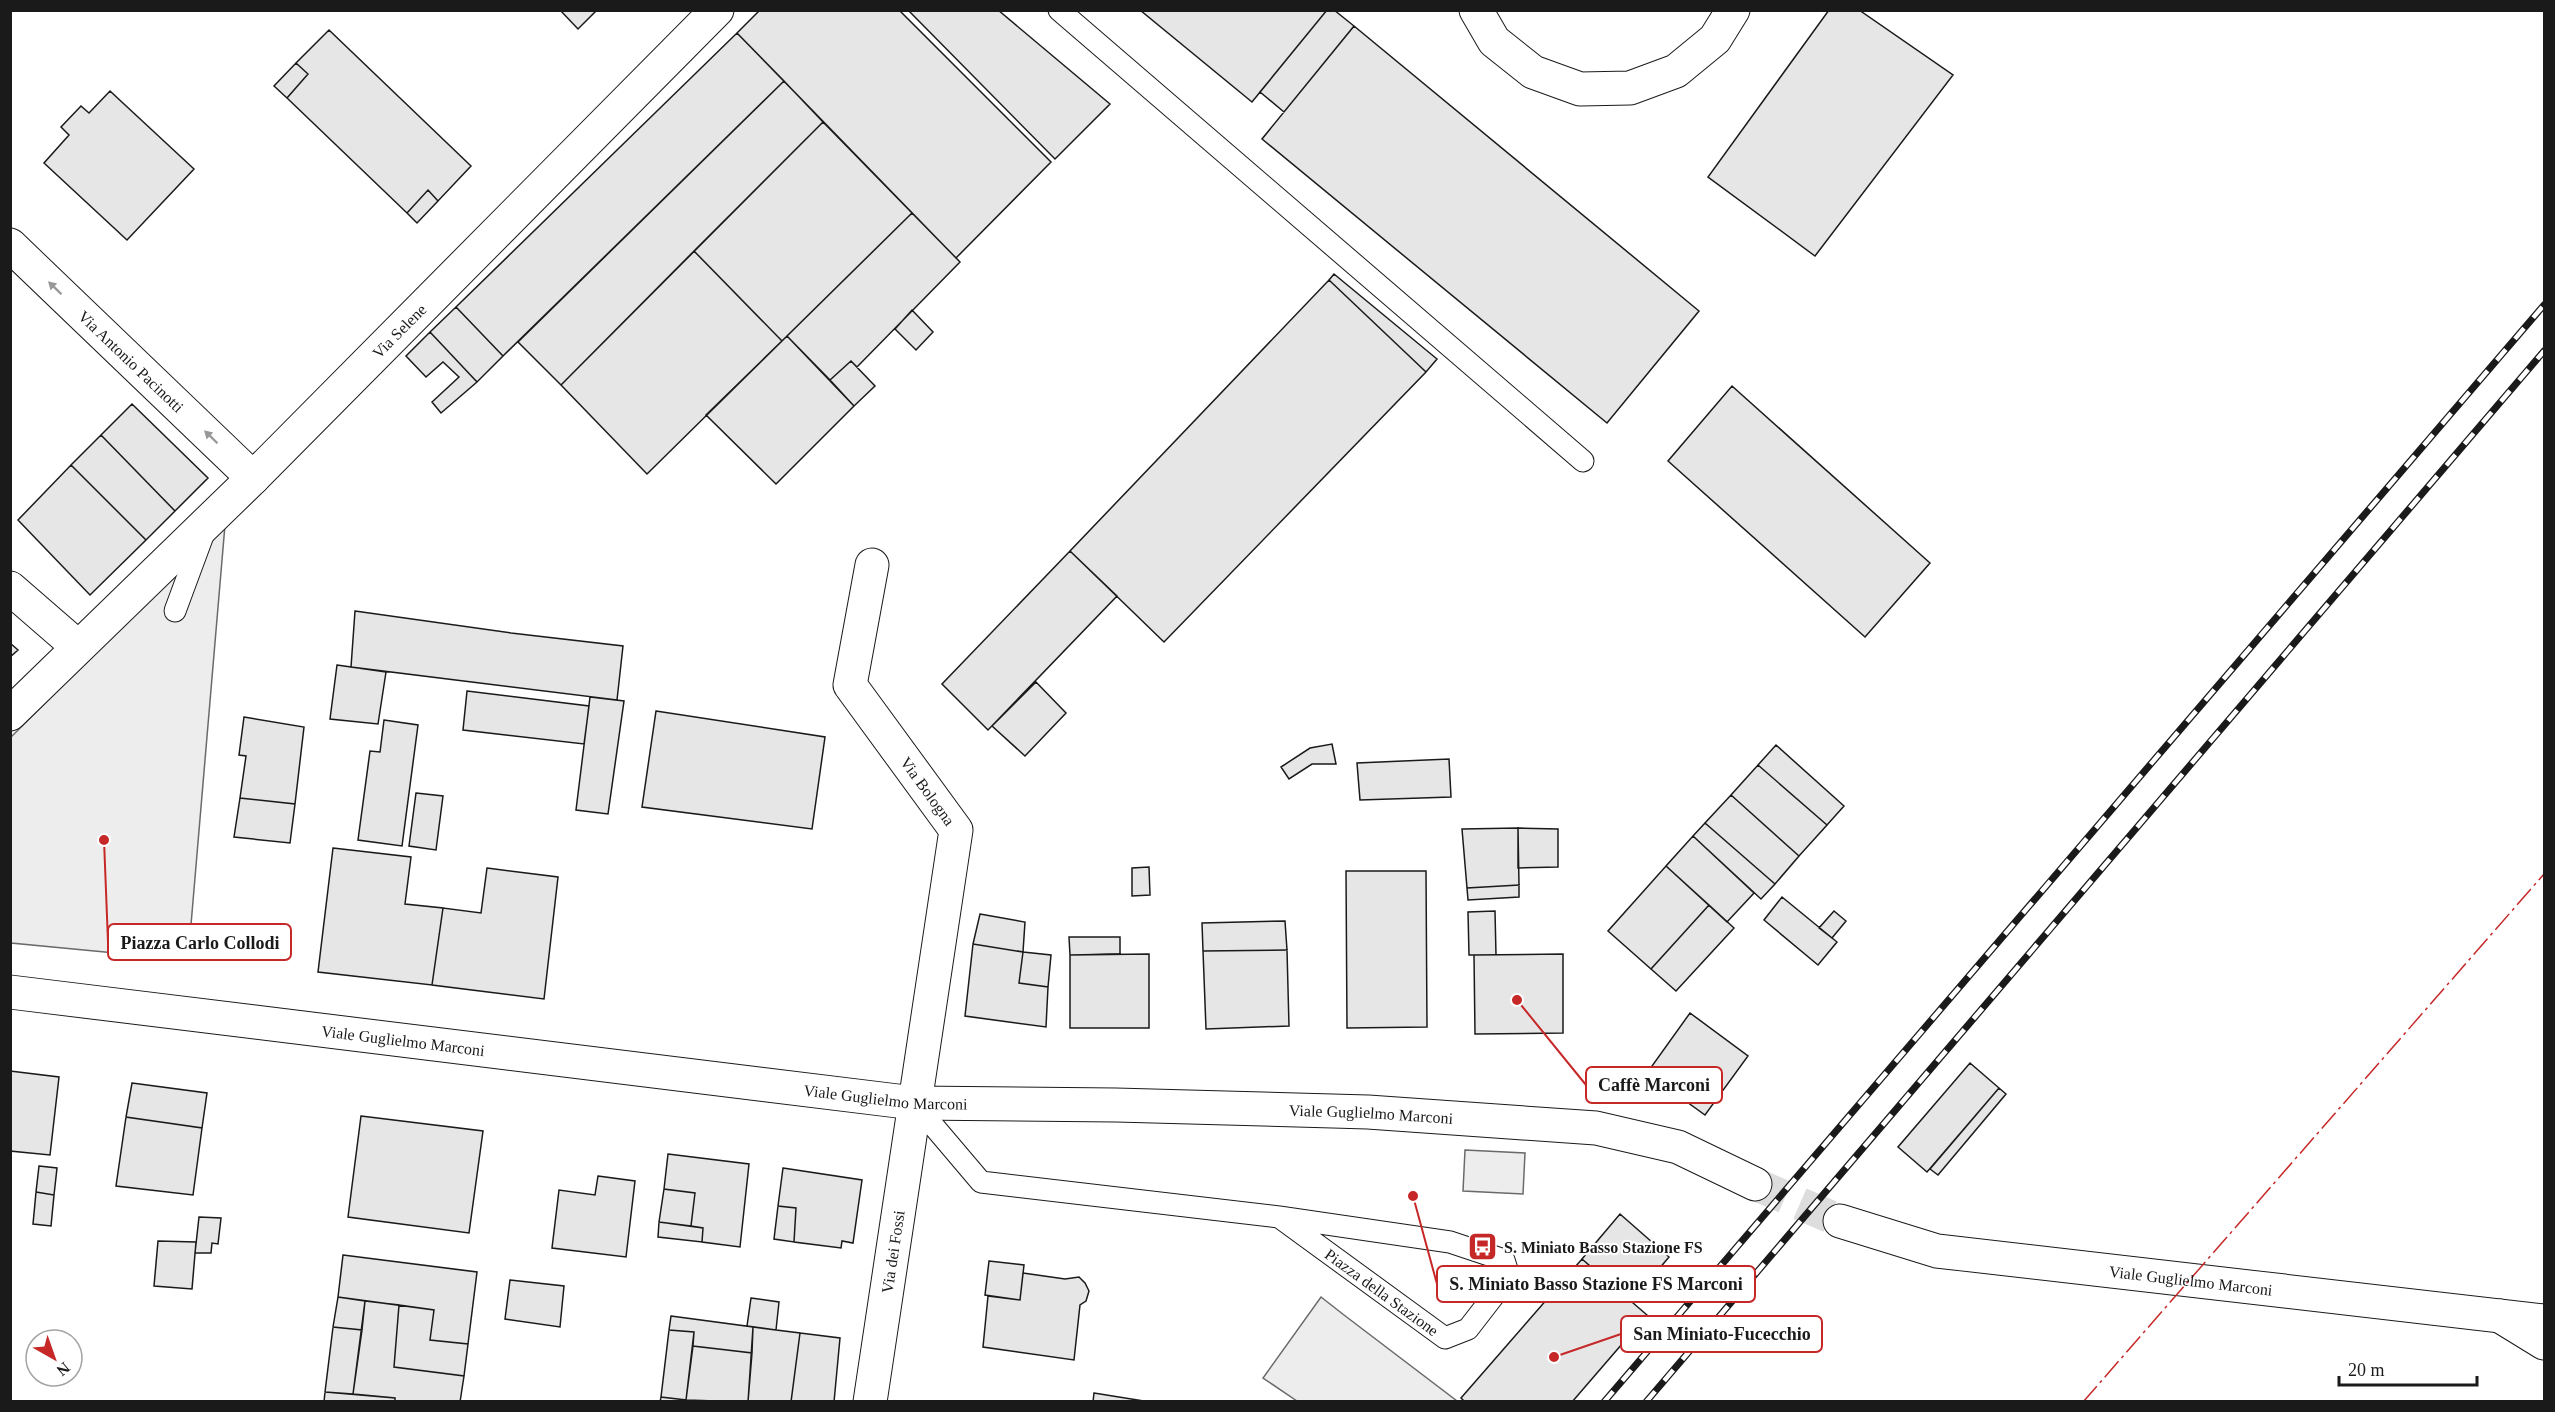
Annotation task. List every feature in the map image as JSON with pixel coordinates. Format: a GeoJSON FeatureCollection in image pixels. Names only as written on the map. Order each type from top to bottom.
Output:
{"type":"FeatureCollection","features":[{"type":"Feature","properties":{"kind":"street","name":"Via Selene"},"geometry":{"type":"LineString","coordinates":[[10,714],[253,478],[717,10]]}},
{"type":"Feature","properties":{"kind":"street"},"geometry":{"type":"LineString","coordinates":[[1476,10],[1494,41],[1533,72],[1580,89],[1630,88],[1676,71],[1715,39],[1733,10]]}},
{"type":"Feature","properties":{"kind":"street","name":"Via Antonio Pacinotti"},"geometry":{"type":"LineString","coordinates":[[10,245],[253,478]]}},
{"type":"Feature","properties":{"kind":"street","name":"Via Bologna"},"geometry":{"type":"LineString","coordinates":[[872,565],[850,685],[956,830],[914,1103]]}},
{"type":"Feature","properties":{"kind":"street"},"geometry":{"type":"LineString","coordinates":[[10,588],[78,647]]}},
{"type":"Feature","properties":{"kind":"street","name":"Viale Guglielmo Marconi"},"geometry":{"type":"LineString","coordinates":[[10,992],[914,1103],[1116,1105],[1368,1112],[1596,1128],[1677,1147],[1755,1184]]}},
{"type":"Feature","properties":{"kind":"street","name":"Via dei Fossi"},"geometry":{"type":"LineString","coordinates":[[870,1401],[914,1103]]}},
{"type":"Feature","properties":{"kind":"street","name":"Viale Guglielmo Marconi"},"geometry":{"type":"LineString","coordinates":[[1840,1221],[1937,1251],[2544,1321]]}},
{"type":"Feature","properties":{"kind":"street"},"geometry":{"type":"LineString","coordinates":[[2500,1316],[2544,1343]]}},
{"type":"Feature","properties":{"kind":"lane"},"geometry":{"type":"LineString","coordinates":[[1059,10],[1583,461]]}},
{"type":"Feature","properties":{"kind":"lane"},"geometry":{"type":"LineString","coordinates":[[175,611],[208,521]]}},
{"type":"Feature","properties":{"kind":"lane","name":"Piazza della Stazione"},"geometry":{"type":"LineString","coordinates":[[914,1103],[981,1182],[1279,1218],[1450,1242],[1504,1260],[1509,1275],[1468,1329],[1445,1338],[1279,1218]]}},
{"type":"Feature","properties":{"kind":"shaded area"},"geometry":{"type":"Polygon","coordinates":[[[225,525],[188,960],[11,943],[11,737],[225,525]]]}},
{"type":"Feature","properties":{"kind":"shaded area"},"geometry":{"type":"Polygon","coordinates":[[[1465,1150],[1525,1153],[1523,1194],[1463,1191],[1465,1150]]]}},
{"type":"Feature","properties":{"kind":"shaded area"},"geometry":{"type":"Polygon","coordinates":[[[1321,1297],[1457,1401],[1297,1401],[1263,1378],[1321,1297]]]}},
{"type":"Feature","properties":{"kind":"building"},"geometry":{"type":"Polygon","coordinates":[[[560,10],[597,10],[578,29],[560,10]]]}},
{"type":"Feature","properties":{"kind":"building"},"geometry":{"type":"Polygon","coordinates":[[[760,10],[899,10],[1051,162],[956,258],[737,33],[760,10]]]}},
{"type":"Feature","properties":{"kind":"building"},"geometry":{"type":"Polygon","coordinates":[[[908,10],[998,10],[1110,104],[1055,159],[908,10]]]}},
{"type":"Feature","properties":{"kind":"building"},"geometry":{"type":"Polygon","coordinates":[[[1140,10],[1327,10],[1252,102],[1140,10]]]}},
{"type":"Feature","properties":{"kind":"building"},"geometry":{"type":"Polygon","coordinates":[[[1327,10],[1334,10],[1354,26],[1284,112],[1260,92],[1327,10]]]}},
{"type":"Feature","properties":{"kind":"building"},"geometry":{"type":"Polygon","coordinates":[[[1829,10],[1859,10],[1953,75],[1815,256],[1708,177],[1829,10]]]}},
{"type":"Feature","properties":{"kind":"building"},"geometry":{"type":"Polygon","coordinates":[[[1354,26],[1699,311],[1607,423],[1262,139],[1354,26]]]}},
{"type":"Feature","properties":{"kind":"building"},"geometry":{"type":"Polygon","coordinates":[[[329,30],[471,166],[438,201],[428,190],[407,213],[287,98],[308,74],[296,63],[329,30]]]}},
{"type":"Feature","properties":{"kind":"building"},"geometry":{"type":"Polygon","coordinates":[[[737,33],[784,81],[503,356],[456,307],[737,33]]]}},
{"type":"Feature","properties":{"kind":"building"},"geometry":{"type":"Polygon","coordinates":[[[296,63],[308,74],[287,98],[274,86],[296,63]]]}},
{"type":"Feature","properties":{"kind":"building"},"geometry":{"type":"Polygon","coordinates":[[[784,81],[823,122],[561,385],[518,342],[784,81]]]}},
{"type":"Feature","properties":{"kind":"building"},"geometry":{"type":"Polygon","coordinates":[[[110,91],[194,169],[127,240],[44,163],[69,135],[61,127],[81,106],[89,113],[110,91]]]}},
{"type":"Feature","properties":{"kind":"building"},"geometry":{"type":"Polygon","coordinates":[[[823,122],[912,213],[782,341],[694,251],[823,122]]]}},
{"type":"Feature","properties":{"kind":"building"},"geometry":{"type":"Polygon","coordinates":[[[428,190],[438,201],[417,223],[407,213],[428,190]]]}},
{"type":"Feature","properties":{"kind":"building"},"geometry":{"type":"Polygon","coordinates":[[[912,213],[960,262],[857,367],[851,361],[830,380],[787,336],[912,213]]]}},
{"type":"Feature","properties":{"kind":"building"},"geometry":{"type":"Polygon","coordinates":[[[694,251],[782,341],[647,474],[561,385],[694,251]]]}},
{"type":"Feature","properties":{"kind":"building"},"geometry":{"type":"Polygon","coordinates":[[[1334,274],[1437,359],[1426,372],[1329,280],[1334,274]]]}},
{"type":"Feature","properties":{"kind":"building"},"geometry":{"type":"Polygon","coordinates":[[[1329,280],[1426,372],[1164,642],[1070,551],[1329,280]]]}},
{"type":"Feature","properties":{"kind":"building"},"geometry":{"type":"Polygon","coordinates":[[[456,307],[503,356],[477,382],[430,332],[456,307]]]}},
{"type":"Feature","properties":{"kind":"building"},"geometry":{"type":"Polygon","coordinates":[[[912,310],[933,332],[916,350],[895,329],[912,310]]]}},
{"type":"Feature","properties":{"kind":"building"},"geometry":{"type":"Polygon","coordinates":[[[430,332],[477,382],[441,413],[432,402],[459,377],[443,362],[426,377],[406,356],[430,332]]]}},
{"type":"Feature","properties":{"kind":"building"},"geometry":{"type":"Polygon","coordinates":[[[787,336],[854,406],[776,484],[706,415],[787,336]]]}},
{"type":"Feature","properties":{"kind":"building"},"geometry":{"type":"Polygon","coordinates":[[[851,361],[875,386],[854,406],[830,380],[851,361]]]}},
{"type":"Feature","properties":{"kind":"building"},"geometry":{"type":"Polygon","coordinates":[[[1732,386],[1930,563],[1865,637],[1668,461],[1732,386]]]}},
{"type":"Feature","properties":{"kind":"building"},"geometry":{"type":"Polygon","coordinates":[[[132,404],[208,478],[175,511],[101,435],[132,404]]]}},
{"type":"Feature","properties":{"kind":"building"},"geometry":{"type":"Polygon","coordinates":[[[101,435],[175,511],[146,540],[71,465],[101,435]]]}},
{"type":"Feature","properties":{"kind":"building"},"geometry":{"type":"Polygon","coordinates":[[[71,465],[146,540],[90,595],[18,520],[71,465]]]}},
{"type":"Feature","properties":{"kind":"building"},"geometry":{"type":"Polygon","coordinates":[[[1070,551],[1117,596],[988,730],[942,684],[1070,551]]]}},
{"type":"Feature","properties":{"kind":"building"},"geometry":{"type":"Polygon","coordinates":[[[355,611],[623,646],[617,700],[351,667],[355,611]]]}},
{"type":"Feature","properties":{"kind":"building"},"geometry":{"type":"Polygon","coordinates":[[[10,643],[18,650],[10,657],[10,643]]]}},
{"type":"Feature","properties":{"kind":"building"},"geometry":{"type":"Polygon","coordinates":[[[337,665],[386,672],[378,724],[330,719],[337,665]]]}},
{"type":"Feature","properties":{"kind":"building"},"geometry":{"type":"Polygon","coordinates":[[[1036,682],[1066,713],[1025,756],[992,726],[1036,682]]]}},
{"type":"Feature","properties":{"kind":"building"},"geometry":{"type":"Polygon","coordinates":[[[467,691],[589,706],[584,744],[463,730],[467,691]]]}},
{"type":"Feature","properties":{"kind":"building"},"geometry":{"type":"Polygon","coordinates":[[[590,697],[624,701],[608,814],[576,810],[590,697]]]}},
{"type":"Feature","properties":{"kind":"building"},"geometry":{"type":"Polygon","coordinates":[[[656,711],[825,737],[812,829],[642,807],[656,711]]]}},
{"type":"Feature","properties":{"kind":"building"},"geometry":{"type":"Polygon","coordinates":[[[244,717],[304,727],[295,804],[240,798],[246,756],[239,755],[244,717]]]}},
{"type":"Feature","properties":{"kind":"building"},"geometry":{"type":"Polygon","coordinates":[[[384,720],[418,725],[402,846],[358,840],[370,751],[380,752],[384,720]]]}},
{"type":"Feature","properties":{"kind":"building"},"geometry":{"type":"Polygon","coordinates":[[[1332,744],[1336,764],[1312,764],[1289,779],[1281,767],[1310,748],[1332,744]]]}},
{"type":"Feature","properties":{"kind":"building"},"geometry":{"type":"Polygon","coordinates":[[[1776,745],[1844,806],[1827,825],[1758,765],[1776,745]]]}},
{"type":"Feature","properties":{"kind":"building"},"geometry":{"type":"Polygon","coordinates":[[[1449,759],[1451,797],[1360,800],[1357,763],[1449,759]]]}},
{"type":"Feature","properties":{"kind":"building"},"geometry":{"type":"Polygon","coordinates":[[[1758,765],[1827,825],[1799,856],[1731,795],[1758,765]]]}},
{"type":"Feature","properties":{"kind":"building"},"geometry":{"type":"Polygon","coordinates":[[[416,793],[443,796],[436,850],[409,846],[416,793]]]}},
{"type":"Feature","properties":{"kind":"building"},"geometry":{"type":"Polygon","coordinates":[[[1731,795],[1799,856],[1775,884],[1705,823],[1731,795]]]}},
{"type":"Feature","properties":{"kind":"building"},"geometry":{"type":"Polygon","coordinates":[[[240,798],[295,804],[290,843],[234,837],[240,798]]]}},
{"type":"Feature","properties":{"kind":"building"},"geometry":{"type":"Polygon","coordinates":[[[1705,823],[1775,884],[1761,899],[1693,836],[1705,823]]]}},
{"type":"Feature","properties":{"kind":"building"},"geometry":{"type":"Polygon","coordinates":[[[1518,828],[1558,829],[1558,867],[1518,868],[1518,828]]]}},
{"type":"Feature","properties":{"kind":"building"},"geometry":{"type":"Polygon","coordinates":[[[1518,828],[1519,885],[1467,888],[1462,829],[1518,828]]]}},
{"type":"Feature","properties":{"kind":"building"},"geometry":{"type":"Polygon","coordinates":[[[1693,836],[1754,893],[1727,922],[1666,866],[1693,836]]]}},
{"type":"Feature","properties":{"kind":"building"},"geometry":{"type":"Polygon","coordinates":[[[333,848],[411,857],[405,904],[443,908],[432,985],[318,972],[333,848]]]}},
{"type":"Feature","properties":{"kind":"building"},"geometry":{"type":"Polygon","coordinates":[[[1666,866],[1709,905],[1651,969],[1608,931],[1666,866]]]}},
{"type":"Feature","properties":{"kind":"building"},"geometry":{"type":"Polygon","coordinates":[[[1149,867],[1150,895],[1132,896],[1132,868],[1149,867]]]}},
{"type":"Feature","properties":{"kind":"building"},"geometry":{"type":"Polygon","coordinates":[[[487,868],[558,877],[544,999],[432,985],[443,908],[481,913],[487,868]]]}},
{"type":"Feature","properties":{"kind":"building"},"geometry":{"type":"Polygon","coordinates":[[[1346,871],[1426,871],[1427,1027],[1347,1028],[1346,871]]]}},
{"type":"Feature","properties":{"kind":"building"},"geometry":{"type":"Polygon","coordinates":[[[1519,885],[1519,897],[1468,900],[1467,888],[1519,885]]]}},
{"type":"Feature","properties":{"kind":"building"},"geometry":{"type":"Polygon","coordinates":[[[1782,897],[1837,942],[1818,965],[1764,920],[1782,897]]]}},
{"type":"Feature","properties":{"kind":"building"},"geometry":{"type":"Polygon","coordinates":[[[1709,905],[1734,928],[1676,991],[1651,969],[1709,905]]]}},
{"type":"Feature","properties":{"kind":"building"},"geometry":{"type":"Polygon","coordinates":[[[1495,911],[1496,955],[1469,955],[1468,912],[1495,911]]]}},
{"type":"Feature","properties":{"kind":"building"},"geometry":{"type":"Polygon","coordinates":[[[1834,911],[1846,921],[1832,938],[1819,928],[1834,911]]]}},
{"type":"Feature","properties":{"kind":"building"},"geometry":{"type":"Polygon","coordinates":[[[980,914],[1025,922],[1023,952],[973,944],[980,914]]]}},
{"type":"Feature","properties":{"kind":"building"},"geometry":{"type":"Polygon","coordinates":[[[1285,921],[1287,950],[1203,951],[1202,923],[1285,921]]]}},
{"type":"Feature","properties":{"kind":"building"},"geometry":{"type":"Polygon","coordinates":[[[1069,937],[1120,937],[1120,954],[1070,955],[1069,937]]]}},
{"type":"Feature","properties":{"kind":"building"},"geometry":{"type":"Polygon","coordinates":[[[973,944],[1023,952],[1019,983],[1048,987],[1046,1027],[965,1016],[973,944]]]}},
{"type":"Feature","properties":{"kind":"building"},"geometry":{"type":"Polygon","coordinates":[[[1287,950],[1289,1026],[1206,1029],[1203,951],[1287,950]]]}},
{"type":"Feature","properties":{"kind":"building"},"geometry":{"type":"Polygon","coordinates":[[[1023,952],[1051,955],[1048,987],[1019,983],[1023,952]]]}},
{"type":"Feature","properties":{"kind":"building"},"geometry":{"type":"Polygon","coordinates":[[[1149,954],[1149,1028],[1070,1028],[1070,955],[1149,954]]]}},
{"type":"Feature","properties":{"kind":"building"},"geometry":{"type":"Polygon","coordinates":[[[1563,954],[1563,1033],[1475,1034],[1474,955],[1563,954]]]}},
{"type":"Feature","properties":{"kind":"building"},"geometry":{"type":"Polygon","coordinates":[[[1690,1013],[1748,1056],[1705,1115],[1647,1073],[1690,1013]]]}},
{"type":"Feature","properties":{"kind":"building"},"geometry":{"type":"Polygon","coordinates":[[[1970,1063],[1999,1088],[1927,1172],[1898,1147],[1970,1063]]]}},
{"type":"Feature","properties":{"kind":"building"},"geometry":{"type":"Polygon","coordinates":[[[10,1071],[59,1077],[50,1155],[10,1151],[10,1071]]]}},
{"type":"Feature","properties":{"kind":"building"},"geometry":{"type":"Polygon","coordinates":[[[132,1083],[207,1093],[202,1128],[126,1117],[132,1083]]]}},
{"type":"Feature","properties":{"kind":"building"},"geometry":{"type":"Polygon","coordinates":[[[1999,1088],[2006,1094],[1938,1175],[1930,1169],[1999,1088]]]}},
{"type":"Feature","properties":{"kind":"building"},"geometry":{"type":"Polygon","coordinates":[[[361,1116],[483,1131],[469,1233],[348,1217],[361,1116]]]}},
{"type":"Feature","properties":{"kind":"building"},"geometry":{"type":"Polygon","coordinates":[[[126,1117],[202,1128],[193,1195],[116,1186],[126,1117]]]}},
{"type":"Feature","properties":{"kind":"building"},"geometry":{"type":"Polygon","coordinates":[[[668,1154],[749,1164],[740,1247],[702,1242],[703,1228],[691,1226],[695,1193],[664,1189],[668,1154]]]}},
{"type":"Feature","properties":{"kind":"building"},"geometry":{"type":"Polygon","coordinates":[[[39,1166],[57,1168],[54,1195],[36,1192],[39,1166]]]}},
{"type":"Feature","properties":{"kind":"building"},"geometry":{"type":"Polygon","coordinates":[[[783,1168],[862,1180],[853,1243],[842,1241],[841,1248],[794,1242],[796,1208],[778,1206],[783,1168]]]}},
{"type":"Feature","properties":{"kind":"building"},"geometry":{"type":"Polygon","coordinates":[[[598,1176],[635,1181],[626,1257],[552,1248],[559,1190],[595,1195],[598,1176]]]}},
{"type":"Feature","properties":{"kind":"building"},"geometry":{"type":"Polygon","coordinates":[[[664,1189],[695,1193],[691,1226],[659,1222],[664,1189]]]}},
{"type":"Feature","properties":{"kind":"building"},"geometry":{"type":"Polygon","coordinates":[[[36,1192],[54,1195],[51,1226],[33,1224],[36,1192]]]}},
{"type":"Feature","properties":{"kind":"building"},"geometry":{"type":"Polygon","coordinates":[[[778,1206],[796,1208],[794,1242],[774,1239],[778,1206]]]}},
{"type":"Feature","properties":{"kind":"building"},"geometry":{"type":"Polygon","coordinates":[[[1620,1214],[1669,1257],[1631,1302],[1582,1259],[1620,1214]]]}},
{"type":"Feature","properties":{"kind":"building"},"geometry":{"type":"Polygon","coordinates":[[[199,1217],[221,1218],[218,1244],[212,1243],[211,1253],[195,1253],[199,1217]]]}},
{"type":"Feature","properties":{"kind":"building"},"geometry":{"type":"Polygon","coordinates":[[[659,1222],[703,1228],[702,1242],[658,1237],[659,1222]]]}},
{"type":"Feature","properties":{"kind":"building"},"geometry":{"type":"Polygon","coordinates":[[[158,1241],[196,1242],[192,1289],[154,1286],[158,1241]]]}},
{"type":"Feature","properties":{"kind":"building"},"geometry":{"type":"Polygon","coordinates":[[[343,1255],[477,1272],[468,1344],[430,1340],[434,1310],[338,1297],[343,1255]]]}},
{"type":"Feature","properties":{"kind":"building"},"geometry":{"type":"Polygon","coordinates":[[[1582,1259],[1647,1315],[1572,1402],[1465,1402],[1461,1398],[1582,1259]]]}},
{"type":"Feature","properties":{"kind":"building"},"geometry":{"type":"Polygon","coordinates":[[[989,1261],[1024,1265],[1020,1300],[985,1295],[989,1261]]]}},
{"type":"Feature","properties":{"kind":"building"},"geometry":{"type":"Polygon","coordinates":[[[1023,1273],[1065,1279],[1079,1277],[1085,1283],[1089,1291],[1086,1301],[1080,1305],[1074,1360],[983,1347],[988,1296],[1020,1300],[1023,1273]]]}},
{"type":"Feature","properties":{"kind":"building"},"geometry":{"type":"Polygon","coordinates":[[[510,1280],[564,1286],[560,1327],[505,1319],[510,1280]]]}},
{"type":"Feature","properties":{"kind":"building"},"geometry":{"type":"Polygon","coordinates":[[[338,1297],[365,1301],[362,1330],[333,1327],[338,1297]]]}},
{"type":"Feature","properties":{"kind":"building"},"geometry":{"type":"Polygon","coordinates":[[[751,1298],[779,1302],[776,1330],[747,1326],[751,1298]]]}},
{"type":"Feature","properties":{"kind":"building"},"geometry":{"type":"Polygon","coordinates":[[[365,1301],[399,1305],[394,1367],[464,1376],[460,1402],[395,1402],[395,1398],[353,1394],[365,1301]]]}},
{"type":"Feature","properties":{"kind":"building"},"geometry":{"type":"Polygon","coordinates":[[[399,1305],[434,1310],[430,1340],[468,1344],[464,1376],[394,1367],[399,1305]]]}},
{"type":"Feature","properties":{"kind":"building"},"geometry":{"type":"Polygon","coordinates":[[[671,1316],[753,1327],[752,1353],[693,1346],[694,1332],[669,1330],[671,1316]]]}},
{"type":"Feature","properties":{"kind":"building"},"geometry":{"type":"Polygon","coordinates":[[[333,1327],[362,1330],[353,1394],[325,1392],[333,1327]]]}},
{"type":"Feature","properties":{"kind":"building"},"geometry":{"type":"Polygon","coordinates":[[[753,1327],[800,1333],[791,1402],[748,1402],[753,1327]]]}},
{"type":"Feature","properties":{"kind":"building"},"geometry":{"type":"Polygon","coordinates":[[[669,1330],[694,1332],[686,1400],[661,1397],[669,1330]]]}},
{"type":"Feature","properties":{"kind":"building"},"geometry":{"type":"Polygon","coordinates":[[[800,1333],[840,1338],[834,1402],[791,1402],[800,1333]]]}},
{"type":"Feature","properties":{"kind":"building"},"geometry":{"type":"Polygon","coordinates":[[[693,1346],[752,1353],[748,1402],[686,1400],[693,1346]]]}},
{"type":"Feature","properties":{"kind":"building"},"geometry":{"type":"Polygon","coordinates":[[[325,1392],[395,1398],[395,1402],[324,1402],[325,1392]]]}},
{"type":"Feature","properties":{"kind":"building"},"geometry":{"type":"Polygon","coordinates":[[[1094,1393],[1150,1402],[1093,1402],[1094,1393]]]}},
{"type":"Feature","properties":{"kind":"building"},"geometry":{"type":"Polygon","coordinates":[[[661,1397],[686,1400],[686,1402],[660,1402],[661,1397]]]}},
{"type":"Feature","properties":{"kind":"tunnel"},"geometry":{"type":"LineString","coordinates":[[1755,1184],[1840,1221]]}},
{"type":"Feature","properties":{"kind":"railway"},"geometry":{"type":"LineString","coordinates":[[1604,1402],[2544,305]]}},
{"type":"Feature","properties":{"kind":"railway"},"geometry":{"type":"LineString","coordinates":[[1646,1402],[2544,351]]}},
{"type":"Feature","properties":{"kind":"power"},"geometry":{"type":"LineString","coordinates":[[2083,1402],[2544,874]]}},
{"type":"Feature","properties":{"kind":"place","name":"Piazza Carlo Collodi"},"geometry":{"type":"Point","coordinates":[104,840]}},
{"type":"Feature","properties":{"kind":"place","name":"Caffè Marconi"},"geometry":{"type":"Point","coordinates":[1517,1000]}},
{"type":"Feature","properties":{"kind":"place","name":"S. Miniato Basso Stazione FS Marconi"},"geometry":{"type":"Point","coordinates":[1413,1196]}},
{"type":"Feature","properties":{"kind":"place","name":"S. Miniato Basso Stazione FS"},"geometry":{"type":"Point","coordinates":[1483,1247]}},
{"type":"Feature","properties":{"kind":"place","name":"San Miniato-Fucecchio"},"geometry":{"type":"Point","coordinates":[1554,1357]}}]}
